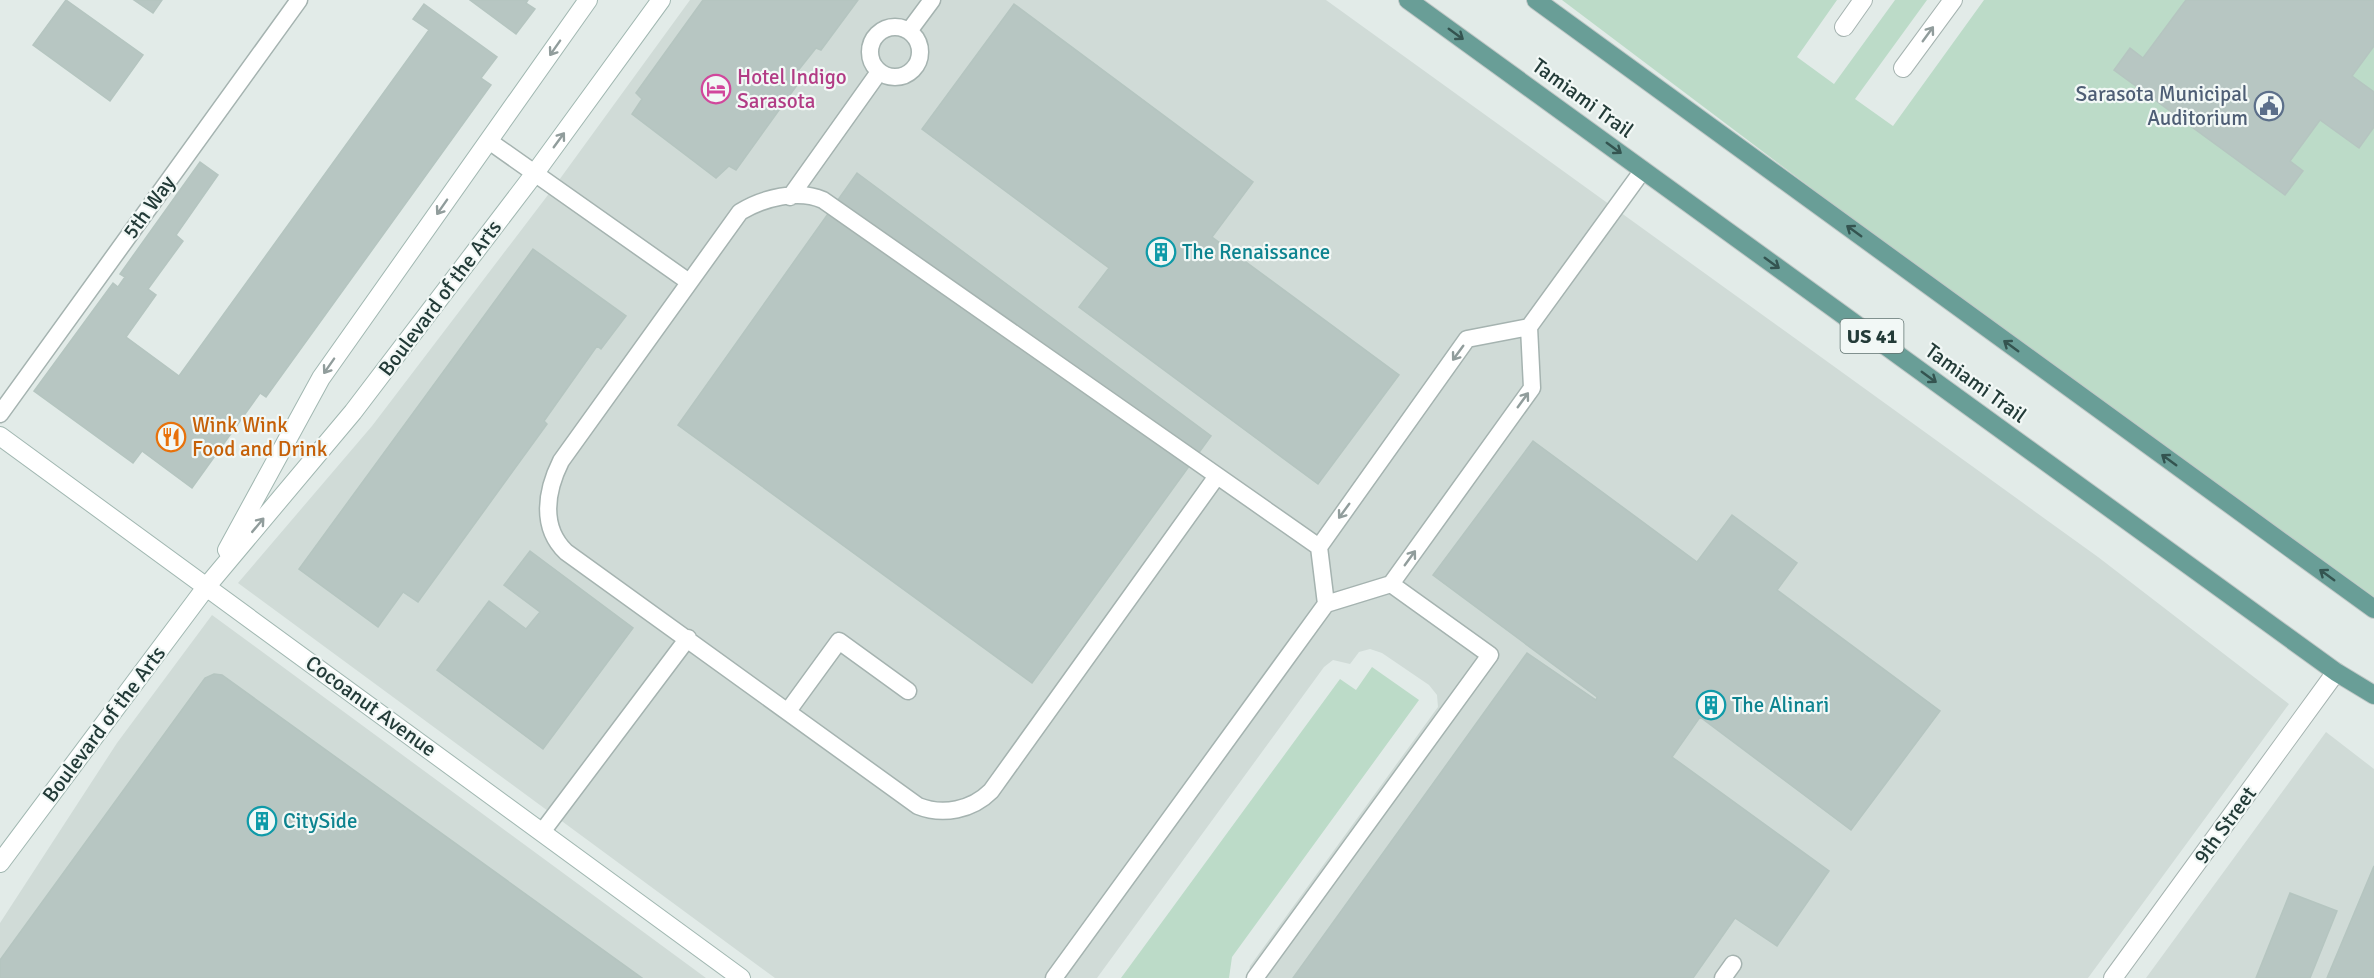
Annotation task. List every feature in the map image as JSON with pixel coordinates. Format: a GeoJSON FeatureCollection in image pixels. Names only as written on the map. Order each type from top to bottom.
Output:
{"type":"FeatureCollection","features":[{"type":"Feature","properties":{"kind":"main road","name":"Tamiami Trail"},"geometry":{"type":"LineString","coordinates":[[1408,0],[2336,672],[2374,695]]}},
{"type":"Feature","properties":{"kind":"main road"},"geometry":{"type":"LineString","coordinates":[[1536,0],[2374,609]]}},
{"type":"Feature","properties":{"kind":"street","name":"Boulevard of the Arts"},"geometry":{"type":"LineString","coordinates":[[207,586],[321,378],[588,0]]}},
{"type":"Feature","properties":{"kind":"street","name":"Boulevard of the Arts"},"geometry":{"type":"LineString","coordinates":[[0,863],[207,586],[353,412],[535,173],[661,0]]}},
{"type":"Feature","properties":{"kind":"street"},"geometry":{"type":"LineString","coordinates":[[1844,27],[1863,0]]}},
{"type":"Feature","properties":{"kind":"street"},"geometry":{"type":"LineString","coordinates":[[1903,68],[1953,0]]}},
{"type":"Feature","properties":{"kind":"street","name":"Cocoanut Avenue"},"geometry":{"type":"LineString","coordinates":[[0,436],[741,978]]}},
{"type":"Feature","properties":{"kind":"street","name":"9th Street"},"geometry":{"type":"LineString","coordinates":[[2113,978],[2336,672]]}},
{"type":"Feature","properties":{"kind":"lane","name":"5th Way"},"geometry":{"type":"LineString","coordinates":[[0,414],[299,0]]}},
{"type":"Feature","properties":{"kind":"lane"},"geometry":{"type":"LineString","coordinates":[[909,31],[932,0]]}},
{"type":"Feature","properties":{"kind":"lane"},"geometry":{"type":"LineString","coordinates":[[892,27],[909,31],[918,44],[919,60],[915,67],[909,73],[894,78],[879,72],[870,58],[872,41],[884,29],[892,27]]}},
{"type":"Feature","properties":{"kind":"lane"},"geometry":{"type":"LineString","coordinates":[[790,197],[879,72]]}},
{"type":"Feature","properties":{"kind":"lane"},"geometry":{"type":"LineString","coordinates":[[489,141],[689,282]]}},
{"type":"Feature","properties":{"kind":"lane"},"geometry":{"type":"LineString","coordinates":[[1054,978],[1326,604],[1391,584],[1532,388],[1529,327],[1643,170]]}},
{"type":"Feature","properties":{"kind":"lane"},"geometry":{"type":"LineString","coordinates":[[1217,476],[991,791],[978,801],[942,812],[918,806],[560,546],[550,523],[547,504],[548,492],[561,462],[740,212],[762,202],[811,196],[823,200],[1319,547]]}},
{"type":"Feature","properties":{"kind":"lane"},"geometry":{"type":"LineString","coordinates":[[1326,604],[1319,547],[1467,339],[1529,327]]}},
{"type":"Feature","properties":{"kind":"lane"},"geometry":{"type":"LineString","coordinates":[[1255,978],[1490,656],[1391,584]]}},
{"type":"Feature","properties":{"kind":"lane"},"geometry":{"type":"LineString","coordinates":[[543,832],[687,638]]}},
{"type":"Feature","properties":{"kind":"lane"},"geometry":{"type":"LineString","coordinates":[[788,711],[840,641],[908,691]]}},
{"type":"Feature","properties":{"kind":"shaded area"},"geometry":{"type":"Polygon","coordinates":[[[690,0],[1326,0],[2098,557],[2289,704],[2088,978],[1248,978],[1250,966],[1438,707],[1437,695],[1429,685],[1382,653],[1370,649],[1359,652],[1350,664],[1333,660],[1324,667],[1097,978],[775,978],[238,583],[372,426],[554,187],[690,0]]]}},
{"type":"Feature","properties":{"kind":"shaded area","name":"CitySide"},"geometry":{"type":"Polygon","coordinates":[[[212,615],[706,978],[0,978],[0,923],[117,743],[212,615]]]}},
{"type":"Feature","properties":{"kind":"shaded area"},"geometry":{"type":"Polygon","coordinates":[[[2326,732],[2374,769],[2374,978],[2146,978],[2326,732]]]}},
{"type":"Feature","properties":{"kind":"green space"},"geometry":{"type":"Polygon","coordinates":[[[1562,0],[1837,0],[1797,57],[1834,84],[1895,0],[1927,0],[1855,99],[1893,126],[1984,0],[2374,0],[2374,600],[1900,255],[1562,0]]]}},
{"type":"Feature","properties":{"kind":"green space"},"geometry":{"type":"Polygon","coordinates":[[[1372,667],[1419,700],[1232,957],[1229,978],[1121,978],[1340,679],[1356,690],[1372,667]]]}},
{"type":"Feature","properties":{"kind":"building"},"geometry":{"type":"Polygon","coordinates":[[[66,0],[143,55],[110,101],[33,45],[66,0]]]}},
{"type":"Feature","properties":{"kind":"building"},"geometry":{"type":"Polygon","coordinates":[[[134,0],[162,0],[153,13],[134,0]]]}},
{"type":"Feature","properties":{"kind":"building"},"geometry":{"type":"Polygon","coordinates":[[[470,0],[528,0],[526,3],[535,9],[516,34],[470,0]]]}},
{"type":"Feature","properties":{"kind":"building","name":"Hotel Indigo Sarasota"},"geometry":{"type":"Polygon","coordinates":[[[703,0],[858,0],[821,50],[816,48],[789,82],[797,85],[736,170],[729,166],[716,178],[632,114],[642,99],[636,93],[703,0]]]}},
{"type":"Feature","properties":{"kind":"building","name":"Sarasota Municipal Auditorium"},"geometry":{"type":"Polygon","coordinates":[[[2186,0],[2374,0],[2374,46],[2352,76],[2374,92],[2374,127],[2359,148],[2320,120],[2290,161],[2303,171],[2285,195],[2114,70],[2130,48],[2143,58],[2186,0]]]}},
{"type":"Feature","properties":{"kind":"building"},"geometry":{"type":"Polygon","coordinates":[[[424,4],[497,57],[481,78],[491,85],[266,397],[260,393],[192,488],[142,451],[133,463],[34,391],[113,283],[118,287],[125,277],[120,274],[200,162],[218,175],[176,235],[183,241],[148,289],[156,295],[126,337],[179,376],[429,30],[413,19],[424,4]]]}},
{"type":"Feature","properties":{"kind":"building","name":"The Renaissance"},"geometry":{"type":"Polygon","coordinates":[[[1014,4],[1253,182],[1212,237],[1399,375],[1318,484],[1079,307],[1109,268],[922,129],[1014,4]]]}},
{"type":"Feature","properties":{"kind":"building"},"geometry":{"type":"Polygon","coordinates":[[[857,173],[1211,436],[1032,683],[678,425],[857,173]]]}},
{"type":"Feature","properties":{"kind":"building"},"geometry":{"type":"Polygon","coordinates":[[[533,249],[626,316],[601,349],[597,346],[544,421],[547,424],[418,602],[403,592],[378,627],[299,569],[533,249]]]}},
{"type":"Feature","properties":{"kind":"building","name":"The Alinari"},"geometry":{"type":"Polygon","coordinates":[[[1533,441],[1697,562],[1732,515],[1797,563],[1777,590],[1940,711],[1851,830],[1700,717],[1672,757],[1829,871],[1777,946],[1735,918],[1693,978],[1293,978],[1527,653],[1596,700],[1597,697],[1433,575],[1533,441]]]}},
{"type":"Feature","properties":{"kind":"building"},"geometry":{"type":"Polygon","coordinates":[[[530,551],[633,628],[543,749],[437,670],[489,601],[526,629],[540,612],[504,585],[530,551]]]}},
{"type":"Feature","properties":{"kind":"building","name":"CitySide"},"geometry":{"type":"Polygon","coordinates":[[[214,674],[222,675],[642,978],[0,978],[0,960],[205,678],[214,674]]]}},
{"type":"Feature","properties":{"kind":"building"},"geometry":{"type":"Polygon","coordinates":[[[2374,866],[2374,978],[2327,978],[2374,866]]]}},
{"type":"Feature","properties":{"kind":"building"},"geometry":{"type":"Polygon","coordinates":[[[2290,893],[2337,911],[2310,978],[2256,978],[2290,893]]]}},
{"type":"Feature","properties":{"kind":"place","name":"Hotel Indigo Sarasota"},"geometry":{"type":"Point","coordinates":[716,89]}},
{"type":"Feature","properties":{"kind":"place","name":"Sarasota Municipal Auditorium"},"geometry":{"type":"Point","coordinates":[2269,106]}},
{"type":"Feature","properties":{"kind":"place","name":"The Renaissance"},"geometry":{"type":"Point","coordinates":[1161,252]}},
{"type":"Feature","properties":{"kind":"place","name":"Wink Wink Food and Drink"},"geometry":{"type":"Point","coordinates":[171,437]}},
{"type":"Feature","properties":{"kind":"place","name":"The Alinari"},"geometry":{"type":"Point","coordinates":[1711,705]}},
{"type":"Feature","properties":{"kind":"place","name":"CitySide"},"geometry":{"type":"Point","coordinates":[262,821]}}]}
